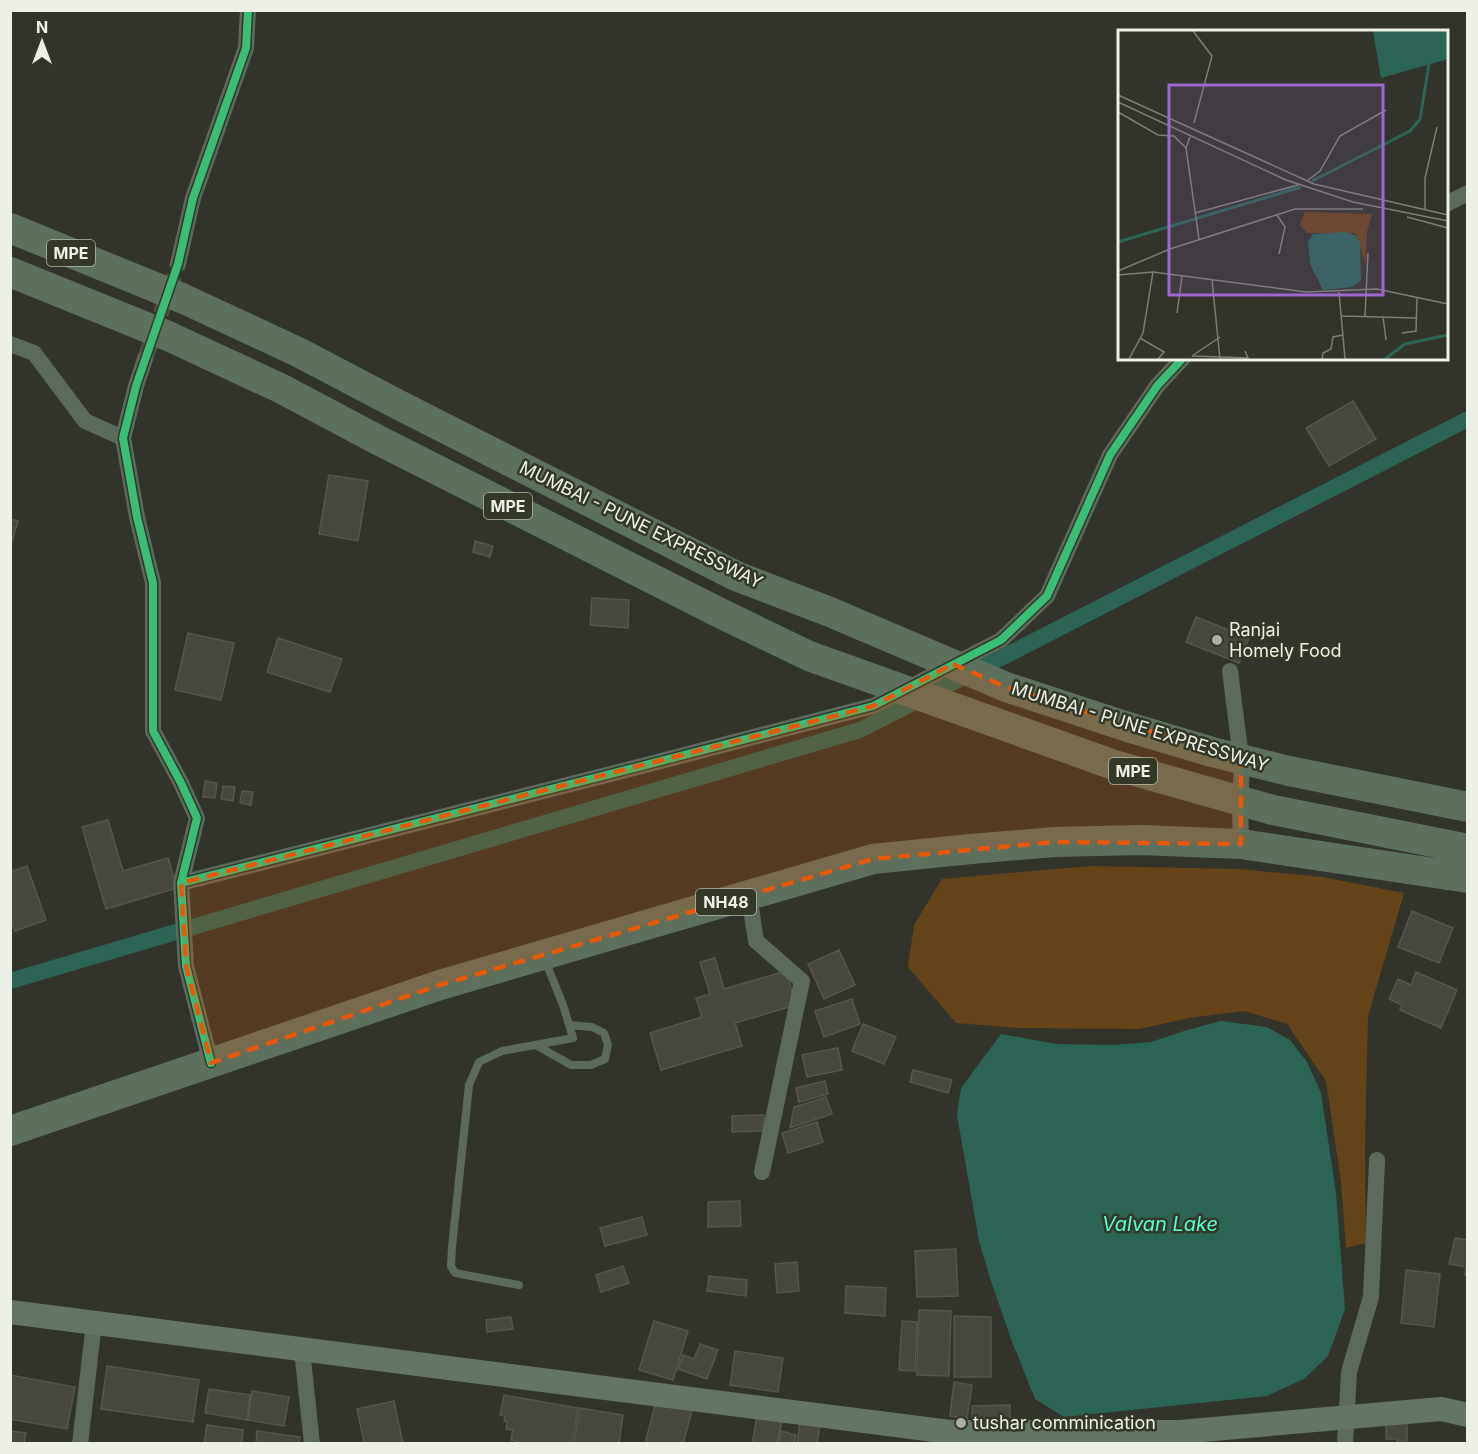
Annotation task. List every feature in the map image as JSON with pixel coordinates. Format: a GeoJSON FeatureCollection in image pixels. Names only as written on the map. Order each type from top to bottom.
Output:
{"type":"FeatureCollection","features":[{"type":"Feature","properties":{"kind":"highway","name":"MUMBAI - PUNE EXPRESSWAY"},"geometry":{"type":"LineString","coordinates":[[10,228],[184,299],[298,352],[736,576],[830,612],[1006,687],[1128,728],[1212,752],[1467,807]]}},
{"type":"Feature","properties":{"kind":"highway","name":"MPE"},"geometry":{"type":"LineString","coordinates":[[10,272],[168,336],[280,388],[378,440],[809,656],[1124,768],[1273,810],[1467,849]]}},
{"type":"Feature","properties":{"kind":"highway","name":"NH48"},"geometry":{"type":"LineString","coordinates":[[10,1131],[440,985],[873,860],[1054,842],[1140,840],[1241,844],[1467,878]]}},
{"type":"Feature","properties":{"kind":"main road"},"geometry":{"type":"LineString","coordinates":[[10,1312],[950,1432],[1181,1438],[1441,1409],[1467,1415]]}},
{"type":"Feature","properties":{"kind":"street"},"geometry":{"type":"LineString","coordinates":[[178,264],[194,198],[246,48],[248,10]]}},
{"type":"Feature","properties":{"kind":"street"},"geometry":{"type":"LineString","coordinates":[[1448,203],[1467,193]]}},
{"type":"Feature","properties":{"kind":"street"},"geometry":{"type":"LineString","coordinates":[[10,344],[34,353],[85,421],[123,438]]}},
{"type":"Feature","properties":{"kind":"street"},"geometry":{"type":"LineString","coordinates":[[145,359],[123,438],[137,517],[153,583],[153,731],[197,818],[181,883],[186,966],[210,1063]]}},
{"type":"Feature","properties":{"kind":"street"},"geometry":{"type":"LineString","coordinates":[[181,883],[873,706],[1001,640],[1047,596],[1110,455],[1157,386],[1181,360]]}},
{"type":"Feature","properties":{"kind":"street"},"geometry":{"type":"LineString","coordinates":[[1230,671],[1242,766],[1241,844]]}},
{"type":"Feature","properties":{"kind":"street"},"geometry":{"type":"LineString","coordinates":[[749,895],[756,941],[802,981],[762,1172]]}},
{"type":"Feature","properties":{"kind":"street"},"geometry":{"type":"LineString","coordinates":[[1345,1443],[1348,1372],[1371,1297],[1377,1160]]}},
{"type":"Feature","properties":{"kind":"street"},"geometry":{"type":"LineString","coordinates":[[80,1443],[94,1323]]}},
{"type":"Feature","properties":{"kind":"street"},"geometry":{"type":"LineString","coordinates":[[302,1350],[312,1443]]}},
{"type":"Feature","properties":{"kind":"lane"},"geometry":{"type":"LineString","coordinates":[[519,1285],[455,1273],[451,1266],[452,1247],[469,1085],[479,1062],[502,1051],[573,1038],[543,955]]}},
{"type":"Feature","properties":{"kind":"lane"},"geometry":{"type":"LineString","coordinates":[[536,1045],[571,1065],[591,1065],[605,1059],[608,1045],[604,1033],[592,1027],[569,1024]]}},
{"type":"Feature","properties":{"kind":"highlighted area"},"geometry":{"type":"Polygon","coordinates":[[[953,664],[1006,687],[1241,759],[1241,844],[1054,842],[873,859],[440,985],[211,1063],[186,966],[181,883],[873,706],[953,664]]]}},
{"type":"Feature","properties":{"kind":"shaded area"},"geometry":{"type":"Polygon","coordinates":[[[1091,866],[1238,869],[1322,877],[1404,893],[1368,1016],[1365,1148],[1366,1243],[1346,1248],[1341,1182],[1326,1081],[1287,1024],[1244,1011],[1189,1018],[1139,1029],[1019,1028],[956,1023],[908,967],[914,925],[942,879],[1091,866]]]}},
{"type":"Feature","properties":{"kind":"water","name":"Valvan Lake"},"geometry":{"type":"Polygon","coordinates":[[[1221,1021],[1267,1027],[1290,1040],[1307,1062],[1321,1093],[1336,1193],[1345,1309],[1328,1356],[1304,1379],[1267,1396],[1064,1417],[1035,1399],[991,1281],[979,1241],[957,1115],[961,1088],[1001,1034],[1056,1044],[1113,1045],[1151,1042],[1221,1021]]]}},
{"type":"Feature","properties":{"kind":"building"},"geometry":{"type":"Polygon","coordinates":[[[1353,401],[1376,439],[1329,466],[1306,428],[1353,401]]]}},
{"type":"Feature","properties":{"kind":"building"},"geometry":{"type":"Polygon","coordinates":[[[329,475],[368,481],[358,541],[319,534],[329,475]]]}},
{"type":"Feature","properties":{"kind":"building"},"geometry":{"type":"Polygon","coordinates":[[[10,519],[18,521],[10,548],[10,519]]]}},
{"type":"Feature","properties":{"kind":"building"},"geometry":{"type":"Polygon","coordinates":[[[475,541],[493,546],[490,557],[473,552],[475,541]]]}},
{"type":"Feature","properties":{"kind":"building"},"geometry":{"type":"Polygon","coordinates":[[[592,598],[629,600],[628,628],[590,625],[592,598]]]}},
{"type":"Feature","properties":{"kind":"building","name":"Ranjai Homely Food"},"geometry":{"type":"Polygon","coordinates":[[[1196,617],[1249,638],[1239,663],[1186,642],[1196,617]]]}},
{"type":"Feature","properties":{"kind":"building"},"geometry":{"type":"Polygon","coordinates":[[[188,633],[234,643],[221,700],[175,690],[188,633]]]}},
{"type":"Feature","properties":{"kind":"building"},"geometry":{"type":"Polygon","coordinates":[[[278,638],[342,659],[330,692],[267,672],[278,638]]]}},
{"type":"Feature","properties":{"kind":"building"},"geometry":{"type":"Polygon","coordinates":[[[205,781],[217,783],[215,798],[203,797],[205,781]]]}},
{"type":"Feature","properties":{"kind":"building"},"geometry":{"type":"Polygon","coordinates":[[[223,786],[235,787],[233,801],[221,799],[223,786]]]}},
{"type":"Feature","properties":{"kind":"building"},"geometry":{"type":"Polygon","coordinates":[[[242,791],[253,792],[251,805],[240,803],[242,791]]]}},
{"type":"Feature","properties":{"kind":"building"},"geometry":{"type":"Polygon","coordinates":[[[108,820],[123,871],[168,858],[177,888],[106,909],[82,827],[108,820]]]}},
{"type":"Feature","properties":{"kind":"building"},"geometry":{"type":"Polygon","coordinates":[[[27,866],[46,920],[15,931],[10,920],[10,872],[27,866]]]}},
{"type":"Feature","properties":{"kind":"building"},"geometry":{"type":"Polygon","coordinates":[[[1412,911],[1453,928],[1439,963],[1398,947],[1412,911]]]}},
{"type":"Feature","properties":{"kind":"building"},"geometry":{"type":"Polygon","coordinates":[[[839,950],[855,985],[824,999],[808,964],[839,950]]]}},
{"type":"Feature","properties":{"kind":"building"},"geometry":{"type":"Polygon","coordinates":[[[715,958],[724,989],[786,971],[796,1005],[735,1023],[742,1046],[661,1070],[650,1033],[702,1017],[696,998],[710,994],[700,962],[715,958]]]}},
{"type":"Feature","properties":{"kind":"building"},"geometry":{"type":"Polygon","coordinates":[[[1416,972],[1457,990],[1441,1028],[1400,1010],[1402,1005],[1389,999],[1398,979],[1411,985],[1416,972]]]}},
{"type":"Feature","properties":{"kind":"building"},"geometry":{"type":"Polygon","coordinates":[[[852,999],[860,1024],[824,1037],[815,1011],[852,999]]]}},
{"type":"Feature","properties":{"kind":"building"},"geometry":{"type":"Polygon","coordinates":[[[863,1024],[896,1037],[884,1064],[852,1051],[863,1024]]]}},
{"type":"Feature","properties":{"kind":"building"},"geometry":{"type":"Polygon","coordinates":[[[838,1048],[842,1070],[807,1077],[802,1055],[838,1048]]]}},
{"type":"Feature","properties":{"kind":"building"},"geometry":{"type":"Polygon","coordinates":[[[913,1070],[952,1080],[948,1093],[910,1082],[913,1070]]]}},
{"type":"Feature","properties":{"kind":"building"},"geometry":{"type":"Polygon","coordinates":[[[825,1081],[828,1094],[799,1102],[796,1088],[825,1081]]]}},
{"type":"Feature","properties":{"kind":"building"},"geometry":{"type":"Polygon","coordinates":[[[826,1097],[832,1114],[790,1128],[794,1107],[826,1097]]]}},
{"type":"Feature","properties":{"kind":"building"},"geometry":{"type":"Polygon","coordinates":[[[764,1115],[764,1131],[732,1132],[732,1116],[764,1115]]]}},
{"type":"Feature","properties":{"kind":"building"},"geometry":{"type":"Polygon","coordinates":[[[817,1122],[823,1142],[788,1153],[782,1133],[817,1122]]]}},
{"type":"Feature","properties":{"kind":"building"},"geometry":{"type":"Polygon","coordinates":[[[740,1201],[741,1226],[708,1227],[708,1202],[740,1201]]]}},
{"type":"Feature","properties":{"kind":"building"},"geometry":{"type":"Polygon","coordinates":[[[642,1217],[647,1235],[605,1246],[600,1228],[642,1217]]]}},
{"type":"Feature","properties":{"kind":"building"},"geometry":{"type":"Polygon","coordinates":[[[1455,1238],[1468,1240],[1468,1276],[1465,1275],[1466,1267],[1449,1264],[1455,1238]]]}},
{"type":"Feature","properties":{"kind":"building"},"geometry":{"type":"Polygon","coordinates":[[[956,1249],[958,1296],[917,1297],[915,1251],[956,1249]]]}},
{"type":"Feature","properties":{"kind":"building"},"geometry":{"type":"Polygon","coordinates":[[[797,1262],[799,1291],[777,1293],[775,1264],[797,1262]]]}},
{"type":"Feature","properties":{"kind":"building"},"geometry":{"type":"Polygon","coordinates":[[[623,1266],[629,1283],[601,1292],[596,1275],[623,1266]]]}},
{"type":"Feature","properties":{"kind":"building"},"geometry":{"type":"Polygon","coordinates":[[[1406,1270],[1440,1274],[1434,1327],[1401,1323],[1406,1270]]]}},
{"type":"Feature","properties":{"kind":"building"},"geometry":{"type":"Polygon","coordinates":[[[709,1276],[747,1280],[746,1296],[707,1291],[709,1276]]]}},
{"type":"Feature","properties":{"kind":"building"},"geometry":{"type":"Polygon","coordinates":[[[846,1286],[886,1288],[885,1316],[845,1313],[846,1286]]]}},
{"type":"Feature","properties":{"kind":"building"},"geometry":{"type":"Polygon","coordinates":[[[919,1310],[951,1311],[949,1376],[917,1375],[919,1310]]]}},
{"type":"Feature","properties":{"kind":"building"},"geometry":{"type":"Polygon","coordinates":[[[954,1316],[991,1317],[991,1377],[954,1377],[954,1316]]]}},
{"type":"Feature","properties":{"kind":"building"},"geometry":{"type":"Polygon","coordinates":[[[511,1317],[513,1329],[487,1332],[486,1320],[511,1317]]]}},
{"type":"Feature","properties":{"kind":"building"},"geometry":{"type":"Polygon","coordinates":[[[654,1321],[688,1331],[673,1380],[639,1370],[654,1321]]]}},
{"type":"Feature","properties":{"kind":"building"},"geometry":{"type":"Polygon","coordinates":[[[902,1321],[917,1322],[915,1371],[899,1370],[902,1321]]]}},
{"type":"Feature","properties":{"kind":"building"},"geometry":{"type":"Polygon","coordinates":[[[700,1344],[718,1350],[707,1379],[678,1369],[683,1355],[694,1359],[700,1344]]]}},
{"type":"Feature","properties":{"kind":"building"},"geometry":{"type":"Polygon","coordinates":[[[735,1351],[783,1358],[778,1392],[730,1385],[735,1351]]]}},
{"type":"Feature","properties":{"kind":"building"},"geometry":{"type":"Polygon","coordinates":[[[107,1366],[199,1380],[193,1422],[101,1409],[107,1366]]]}},
{"type":"Feature","properties":{"kind":"building"},"geometry":{"type":"Polygon","coordinates":[[[10,1375],[75,1387],[67,1429],[10,1419],[10,1375]]]}},
{"type":"Feature","properties":{"kind":"building"},"geometry":{"type":"Polygon","coordinates":[[[954,1382],[972,1385],[967,1419],[950,1416],[954,1382]]]}},
{"type":"Feature","properties":{"kind":"building"},"geometry":{"type":"Polygon","coordinates":[[[209,1389],[250,1395],[247,1420],[205,1413],[209,1389]]]}},
{"type":"Feature","properties":{"kind":"building"},"geometry":{"type":"Polygon","coordinates":[[[252,1391],[289,1397],[284,1426],[248,1420],[252,1391]]]}},
{"type":"Feature","properties":{"kind":"building"},"geometry":{"type":"Polygon","coordinates":[[[504,1395],[578,1408],[572,1444],[528,1444],[511,1440],[513,1430],[506,1429],[505,1416],[500,1415],[504,1395]]]}},
{"type":"Feature","properties":{"kind":"building"},"geometry":{"type":"Polygon","coordinates":[[[657,1397],[693,1407],[683,1444],[645,1444],[657,1397]]]}},
{"type":"Feature","properties":{"kind":"building"},"geometry":{"type":"Polygon","coordinates":[[[394,1401],[403,1444],[354,1444],[364,1442],[357,1409],[394,1401]]]}},
{"type":"Feature","properties":{"kind":"building"},"geometry":{"type":"Polygon","coordinates":[[[1010,1405],[1010,1426],[972,1426],[972,1406],[1010,1405]]]}},
{"type":"Feature","properties":{"kind":"building"},"geometry":{"type":"Polygon","coordinates":[[[580,1408],[623,1415],[619,1444],[574,1444],[580,1408]]]}},
{"type":"Feature","properties":{"kind":"building"},"geometry":{"type":"Polygon","coordinates":[[[757,1416],[782,1421],[777,1444],[752,1444],[757,1416]]]}},
{"type":"Feature","properties":{"kind":"building"},"geometry":{"type":"Polygon","coordinates":[[[1386,1420],[1407,1420],[1407,1444],[1397,1444],[1397,1439],[1386,1439],[1386,1420]]]}},
{"type":"Feature","properties":{"kind":"building"},"geometry":{"type":"Polygon","coordinates":[[[800,1422],[820,1425],[817,1444],[797,1444],[800,1422]]]}},
{"type":"Feature","properties":{"kind":"building"},"geometry":{"type":"Polygon","coordinates":[[[207,1425],[243,1430],[242,1444],[204,1444],[207,1425]]]}},
{"type":"Feature","properties":{"kind":"building"},"geometry":{"type":"Polygon","coordinates":[[[10,1431],[26,1433],[24,1444],[10,1444],[10,1431]]]}},
{"type":"Feature","properties":{"kind":"building"},"geometry":{"type":"Polygon","coordinates":[[[257,1431],[300,1437],[299,1444],[256,1444],[257,1431]]]}},
{"type":"Feature","properties":{"kind":"building"},"geometry":{"type":"Polygon","coordinates":[[[781,1431],[796,1435],[794,1444],[778,1444],[781,1431]]]}},
{"type":"Feature","properties":{"kind":"waterway"},"geometry":{"type":"LineString","coordinates":[[10,981],[860,730],[1468,419]]}},
{"type":"Feature","properties":{"kind":"tunnel"},"geometry":{"type":"LineString","coordinates":[[145,359],[178,264]]}},
{"type":"Feature","properties":{"kind":"cycle path"},"geometry":{"type":"LineString","coordinates":[[211,1063],[186,966],[181,883],[197,818],[153,731],[153,583],[137,517],[123,438],[136,386],[178,264],[193,198],[246,48],[248,10]]}},
{"type":"Feature","properties":{"kind":"cycle path"},"geometry":{"type":"LineString","coordinates":[[181,883],[873,706],[1001,640],[1047,596],[1110,455],[1157,386],[1181,360]]}},
{"type":"Feature","properties":{"kind":"place","name":"Ranjai Homely Food"},"geometry":{"type":"Point","coordinates":[1217,640]}},
{"type":"Feature","properties":{"kind":"place","name":"tushar comminication"},"geometry":{"type":"Point","coordinates":[961,1423]}}]}
